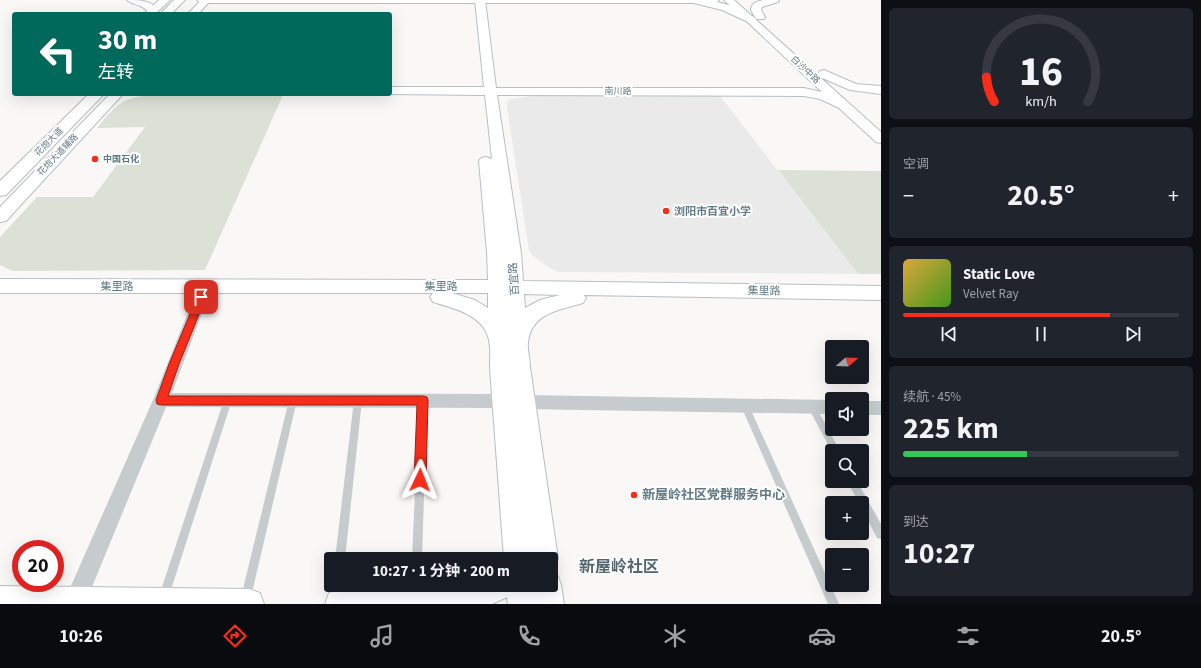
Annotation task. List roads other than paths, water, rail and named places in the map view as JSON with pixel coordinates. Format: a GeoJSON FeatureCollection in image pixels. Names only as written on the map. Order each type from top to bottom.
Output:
{"type":"FeatureCollection","features":[{"type":"Feature","properties":{"kind":"main road"},"geometry":{"type":"LineString","coordinates":[[132,0],[146,4],[152,9],[151,12]]}},
{"type":"Feature","properties":{"kind":"main road"},"geometry":{"type":"LineString","coordinates":[[167,12],[180,0]]}},
{"type":"Feature","properties":{"kind":"main road"},"geometry":{"type":"LineString","coordinates":[[180,12],[192,0]]}},
{"type":"Feature","properties":{"kind":"main road"},"geometry":{"type":"LineString","coordinates":[[202,0],[446,0],[488,4],[507,1],[714,0]]}},
{"type":"Feature","properties":{"kind":"main road"},"geometry":{"type":"LineString","coordinates":[[202,12],[229,4],[268,0]]}},
{"type":"Feature","properties":{"kind":"main road"},"geometry":{"type":"LineString","coordinates":[[677,0],[717,5],[755,18],[757,5],[774,0]]}},
{"type":"Feature","properties":{"kind":"main road","name":"花炮大道"},"geometry":{"type":"LineString","coordinates":[[6,165],[79,96]]}},
{"type":"Feature","properties":{"kind":"main road","name":"花炮大道"},"geometry":{"type":"LineString","coordinates":[[0,191],[106,97]]}},
{"type":"Feature","properties":{"kind":"street"},"geometry":{"type":"LineString","coordinates":[[152,12],[165,0]]}},
{"type":"Feature","properties":{"kind":"street"},"geometry":{"type":"LineString","coordinates":[[194,12],[206,0]]}},
{"type":"Feature","properties":{"kind":"street","name":"白沙中路"},"geometry":{"type":"LineString","coordinates":[[729,0],[755,18],[820,76],[858,103],[881,124]]}},
{"type":"Feature","properties":{"kind":"street","name":"白沙中路"},"geometry":{"type":"LineString","coordinates":[[740,0],[755,18]]}},
{"type":"Feature","properties":{"kind":"street","name":"百宜路"},"geometry":{"type":"LineString","coordinates":[[476,3],[484,89],[504,252],[509,341],[504,400],[518,552]]}},
{"type":"Feature","properties":{"kind":"street"},"geometry":{"type":"LineString","coordinates":[[820,76],[854,86],[881,91]]}},
{"type":"Feature","properties":{"kind":"street","name":"白沙中路"},"geometry":{"type":"LineString","coordinates":[[820,76],[844,105],[881,139]]}},
{"type":"Feature","properties":{"kind":"street","name":"南川路"},"geometry":{"type":"LineString","coordinates":[[516,89],[800,90],[811,86],[820,76]]}},
{"type":"Feature","properties":{"kind":"street"},"geometry":{"type":"LineString","coordinates":[[392,90],[455,89],[472,94],[498,83],[516,89]]}},
{"type":"Feature","properties":{"kind":"street"},"geometry":{"type":"LineString","coordinates":[[455,89],[470,84],[498,94],[516,89]]}},
{"type":"Feature","properties":{"kind":"street","name":"南川路"},"geometry":{"type":"LineString","coordinates":[[516,89],[804,92],[824,96],[844,105]]}},
{"type":"Feature","properties":{"kind":"street"},"geometry":{"type":"LineString","coordinates":[[858,103],[860,98],[864,95],[881,91]]}},
{"type":"Feature","properties":{"kind":"street"},"geometry":{"type":"LineString","coordinates":[[106,97],[118,98],[123,96]]}},
{"type":"Feature","properties":{"kind":"street","name":"花炮大道辅路"},"geometry":{"type":"LineString","coordinates":[[0,216],[87,125],[106,97]]}},
{"type":"Feature","properties":{"kind":"street"},"geometry":{"type":"LineString","coordinates":[[504,252],[516,260],[528,274],[538,280],[569,293],[554,304],[539,309],[531,315],[525,320],[509,341],[478,310],[461,302],[446,292],[482,273],[489,268],[504,252]]}},
{"type":"Feature","properties":{"kind":"street","name":"集里路"},"geometry":{"type":"LineString","coordinates":[[0,286],[569,293],[881,303]]}},
{"type":"Feature","properties":{"kind":"street","name":"集里路"},"geometry":{"type":"LineString","coordinates":[[0,297],[201,297],[446,292]]}},
{"type":"Feature","properties":{"kind":"street","name":"集里路"},"geometry":{"type":"LineString","coordinates":[[569,293],[881,292]]}},
{"type":"Feature","properties":{"kind":"street"},"geometry":{"type":"LineString","coordinates":[[75,603],[161,400],[201,297]]}},
{"type":"Feature","properties":{"kind":"street","name":"百宜路"},"geometry":{"type":"LineString","coordinates":[[509,341],[524,402],[542,552]]}},
{"type":"Feature","properties":{"kind":"street"},"geometry":{"type":"LineString","coordinates":[[161,400],[504,400]]}},
{"type":"Feature","properties":{"kind":"street"},"geometry":{"type":"LineString","coordinates":[[524,402],[825,407]]}},
{"type":"Feature","properties":{"kind":"street"},"geometry":{"type":"LineString","coordinates":[[340,604],[416,596],[474,596],[484,592]]}},
{"type":"Feature","properties":{"kind":"street"},"geometry":{"type":"LineString","coordinates":[[522,592],[523,604]]}},
{"type":"Feature","properties":{"kind":"street"},"geometry":{"type":"LineString","coordinates":[[547,592],[549,604]]}},
{"type":"Feature","properties":{"kind":"street"},"geometry":{"type":"LineString","coordinates":[[0,601],[249,604]]}},
{"type":"Feature","properties":{"kind":"lane"},"geometry":{"type":"LineString","coordinates":[[162,603],[228,400]]}},
{"type":"Feature","properties":{"kind":"lane"},"geometry":{"type":"LineString","coordinates":[[245,604],[293,400]]}},
{"type":"Feature","properties":{"kind":"lane"},"geometry":{"type":"LineString","coordinates":[[341,552],[358,400]]}},
{"type":"Feature","properties":{"kind":"lane"},"geometry":{"type":"LineString","coordinates":[[417,552],[423,400]]}},
{"type":"Feature","properties":{"kind":"lane"},"geometry":{"type":"LineString","coordinates":[[746,406],[834,604]]}},
{"type":"Feature","properties":{"kind":"lane"},"geometry":{"type":"LineString","coordinates":[[812,407],[832,444]]}},
{"type":"Feature","properties":{"kind":"lane"},"geometry":{"type":"LineString","coordinates":[[856,488],[881,534]]}},
{"type":"Feature","properties":{"kind":"lane"},"geometry":{"type":"LineString","coordinates":[[335,604],[336,592]]}},
{"type":"Feature","properties":{"kind":"place","name":"中国石化"},"geometry":{"type":"Point","coordinates":[95,159]}},
{"type":"Feature","properties":{"kind":"place","name":"浏阳市百宜小学"},"geometry":{"type":"Point","coordinates":[666,211]}},
{"type":"Feature","properties":{"kind":"place","name":"新屋岭社区党群服务中心"},"geometry":{"type":"Point","coordinates":[634,495]}},
{"type":"Feature","properties":{"kind":"district","name":"新屋岭社区"},"geometry":{"type":"Point","coordinates":[619,567]}}]}
